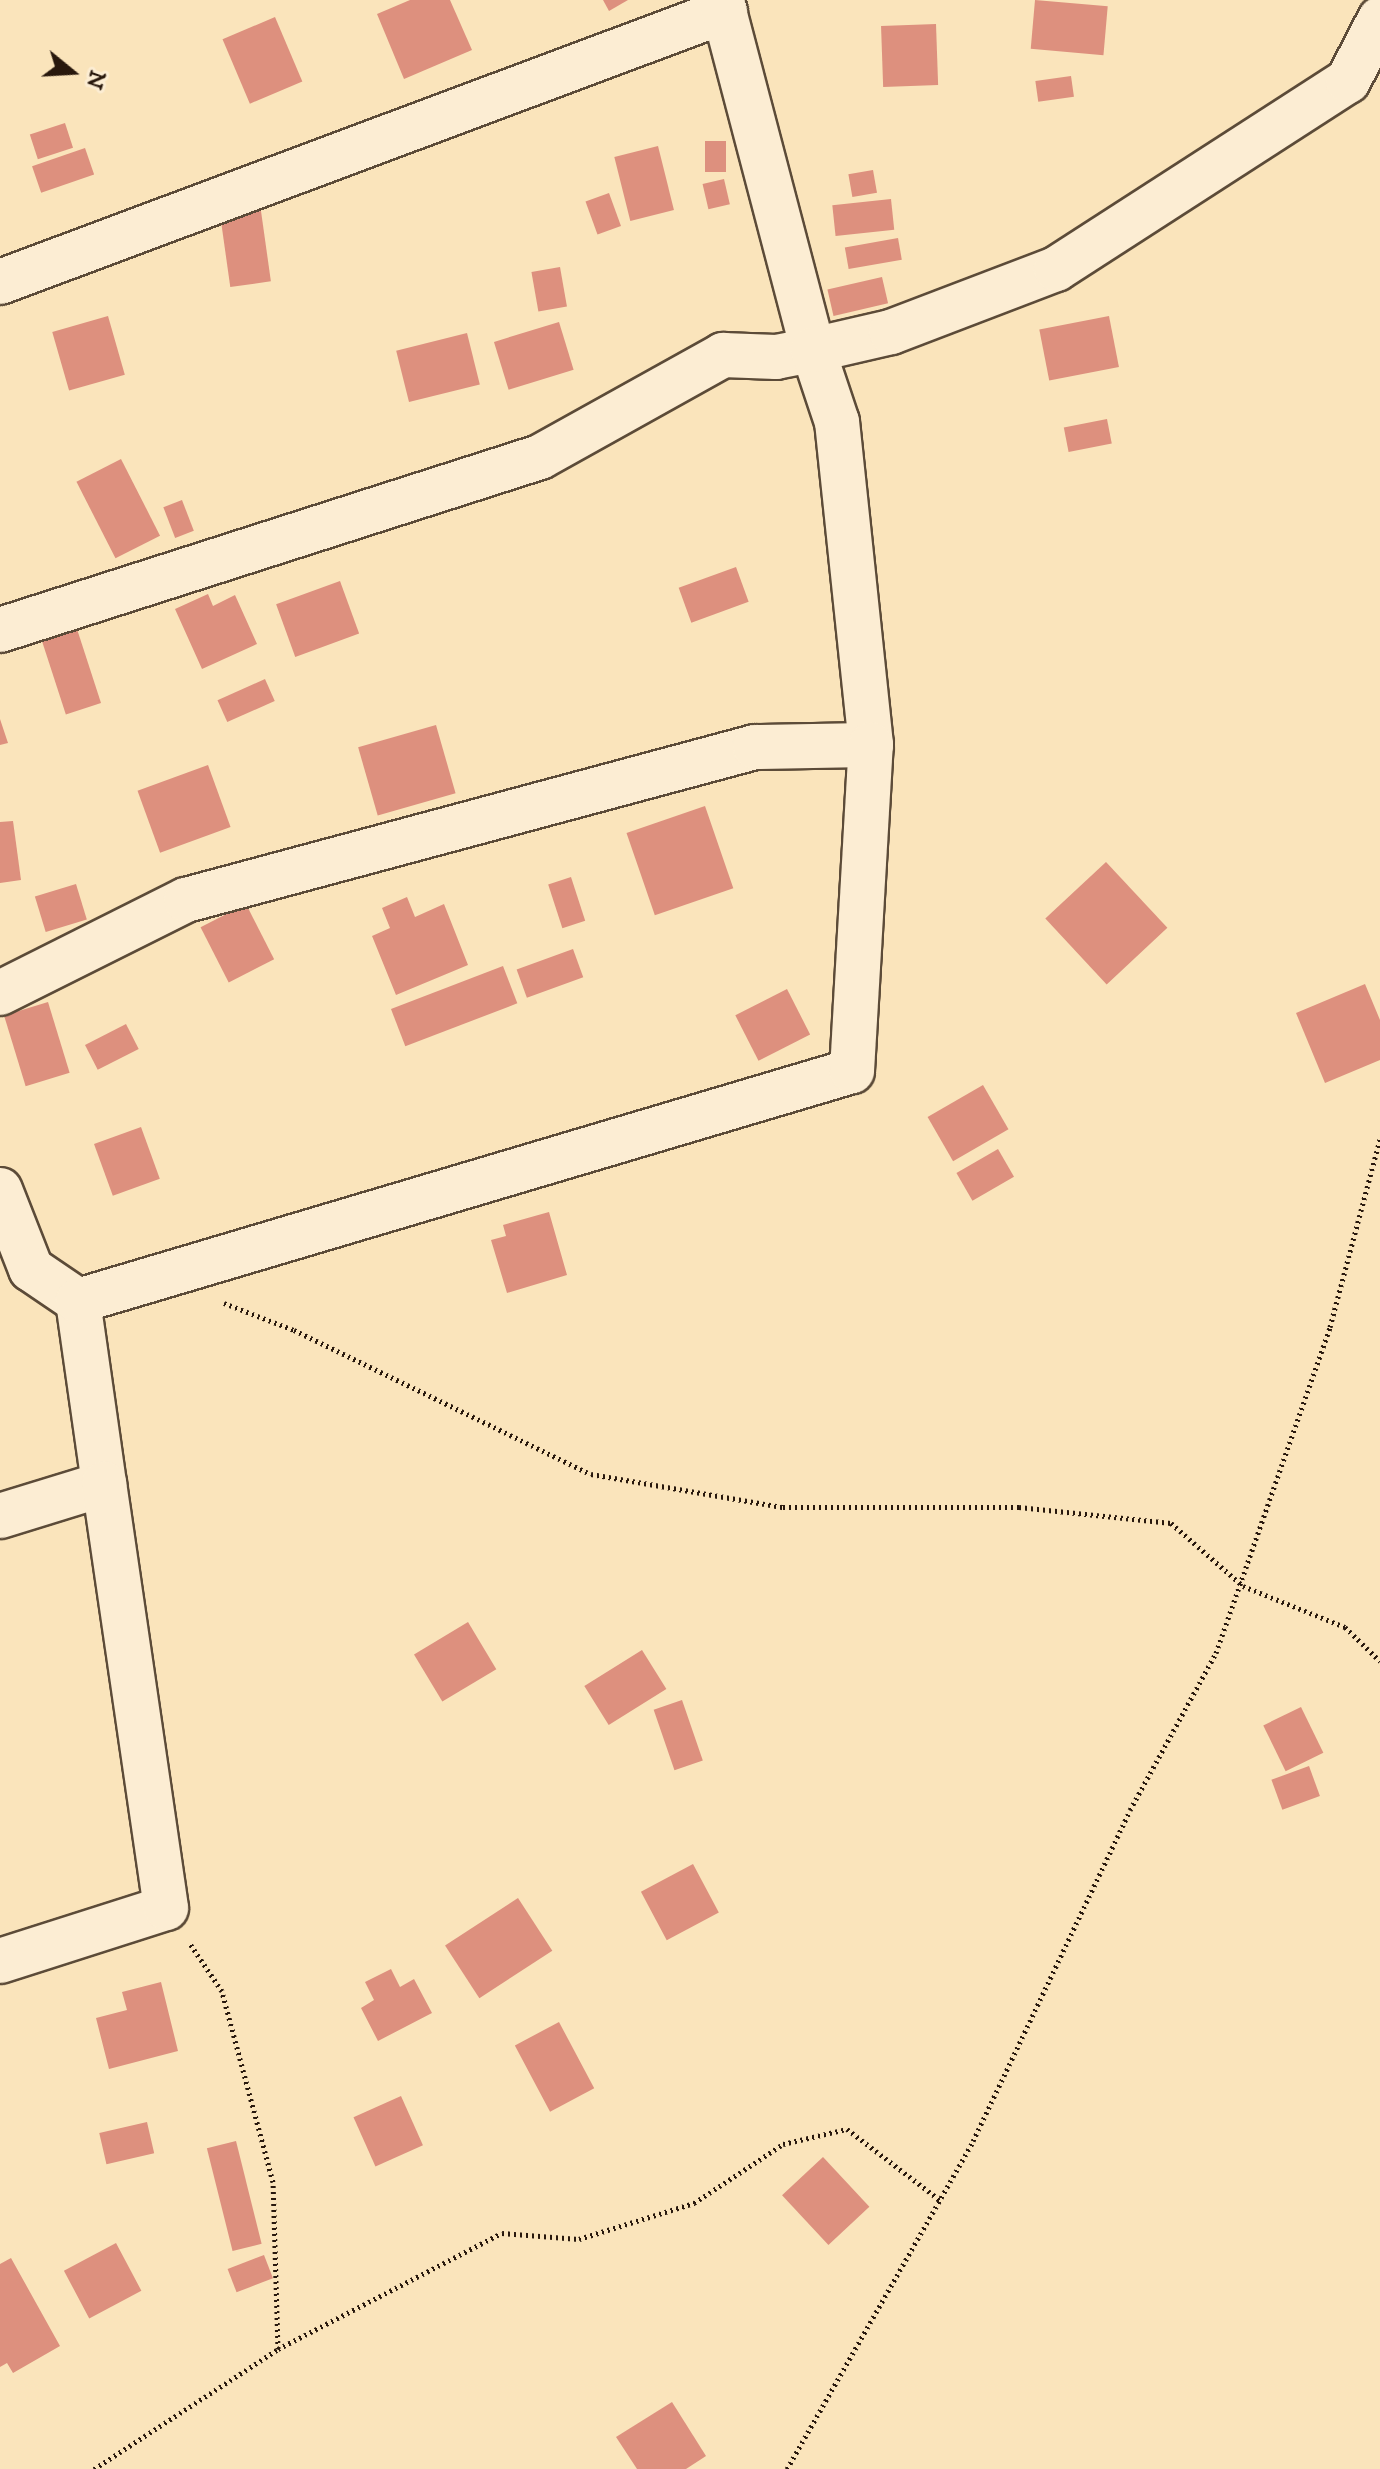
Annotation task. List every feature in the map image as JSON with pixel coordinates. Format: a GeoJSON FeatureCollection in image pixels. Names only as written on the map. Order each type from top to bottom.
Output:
{"type":"FeatureCollection","features":[{"type":"Feature","properties":{"kind":"street"},"geometry":{"type":"LineString","coordinates":[[0,282],[723,6],[813,350],[837,422],[871,745],[852,1071],[78,1301]]}},
{"type":"Feature","properties":{"kind":"street"},"geometry":{"type":"LineString","coordinates":[[0,630],[540,457],[723,355],[776,357],[891,332],[1056,269],[1348,81],[1380,19]]}},
{"type":"Feature","properties":{"kind":"street"},"geometry":{"type":"LineString","coordinates":[[0,993],[186,900],[755,747],[871,745]]}},
{"type":"Feature","properties":{"kind":"street"},"geometry":{"type":"LineString","coordinates":[[0,1190],[31,1269],[78,1301],[166,1908],[0,1961]]}},
{"type":"Feature","properties":{"kind":"street"},"geometry":{"type":"LineString","coordinates":[[0,1516],[104,1484]]}},
{"type":"Feature","properties":{"kind":"path"},"geometry":{"type":"LineString","coordinates":[[787,2469],[973,2141],[1130,1810],[1216,1653],[1243,1586],[1330,1327],[1380,1139]]}},
{"type":"Feature","properties":{"kind":"path"},"geometry":{"type":"LineString","coordinates":[[159,1277],[294,1330],[591,1474],[783,1507],[1019,1507],[1171,1523],[1243,1586],[1345,1627],[1380,1661]]}},
{"type":"Feature","properties":{"kind":"path"},"geometry":{"type":"LineString","coordinates":[[166,1908],[222,1991],[273,2182],[278,2349]]}},
{"type":"Feature","properties":{"kind":"path"},"geometry":{"type":"LineString","coordinates":[[94,2469],[278,2349],[502,2233],[579,2239],[694,2203],[783,2144],[847,2129],[940,2200]]}},
{"type":"Feature","properties":{"kind":"building"},"geometry":{"type":"Polygon","coordinates":[[[410,0],[450,0],[472,50],[404,79],[377,14],[410,0]]]}},
{"type":"Feature","properties":{"kind":"building"},"geometry":{"type":"Polygon","coordinates":[[[603,0],[628,0],[609,11],[603,0]]]}},
{"type":"Feature","properties":{"kind":"building"},"geometry":{"type":"Polygon","coordinates":[[[1035,0],[1108,6],[1103,55],[1031,49],[1035,0]]]}},
{"type":"Feature","properties":{"kind":"building"},"geometry":{"type":"Polygon","coordinates":[[[275,17],[302,81],[250,104],[223,39],[275,17]]]}},
{"type":"Feature","properties":{"kind":"building"},"geometry":{"type":"Polygon","coordinates":[[[936,24],[938,85],[883,87],[881,26],[936,24]]]}},
{"type":"Feature","properties":{"kind":"building"},"geometry":{"type":"Polygon","coordinates":[[[1071,76],[1074,97],[1038,102],[1035,81],[1071,76]]]}},
{"type":"Feature","properties":{"kind":"building"},"geometry":{"type":"Polygon","coordinates":[[[65,123],[73,148],[38,159],[30,134],[65,123]]]}},
{"type":"Feature","properties":{"kind":"building"},"geometry":{"type":"Polygon","coordinates":[[[705,141],[726,141],[726,172],[705,172],[705,141]]]}},
{"type":"Feature","properties":{"kind":"building"},"geometry":{"type":"Polygon","coordinates":[[[658,146],[674,210],[630,221],[614,157],[658,146]]]}},
{"type":"Feature","properties":{"kind":"building"},"geometry":{"type":"Polygon","coordinates":[[[85,148],[94,174],[41,193],[32,166],[85,148]]]}},
{"type":"Feature","properties":{"kind":"building"},"geometry":{"type":"Polygon","coordinates":[[[873,170],[877,193],[852,197],[848,174],[873,170]]]}},
{"type":"Feature","properties":{"kind":"building"},"geometry":{"type":"Polygon","coordinates":[[[724,179],[730,204],[708,209],[703,184],[724,179]]]}},
{"type":"Feature","properties":{"kind":"building"},"geometry":{"type":"Polygon","coordinates":[[[609,193],[621,226],[597,234],[586,202],[609,193]]]}},
{"type":"Feature","properties":{"kind":"building"},"geometry":{"type":"Polygon","coordinates":[[[891,199],[894,230],[836,236],[832,205],[891,199]]]}},
{"type":"Feature","properties":{"kind":"building"},"geometry":{"type":"Polygon","coordinates":[[[261,211],[271,281],[230,287],[220,217],[261,211]]]}},
{"type":"Feature","properties":{"kind":"building"},"geometry":{"type":"Polygon","coordinates":[[[898,238],[902,260],[849,269],[845,247],[898,238]]]}},
{"type":"Feature","properties":{"kind":"building"},"geometry":{"type":"Polygon","coordinates":[[[560,267],[567,306],[538,311],[531,272],[560,267]]]}},
{"type":"Feature","properties":{"kind":"building"},"geometry":{"type":"Polygon","coordinates":[[[882,277],[888,303],[834,316],[827,290],[882,277]]]}},
{"type":"Feature","properties":{"kind":"building"},"geometry":{"type":"Polygon","coordinates":[[[108,316],[125,375],[69,391],[52,332],[108,316]]]}},
{"type":"Feature","properties":{"kind":"building"},"geometry":{"type":"Polygon","coordinates":[[[1109,316],[1119,367],[1049,381],[1039,330],[1109,316]]]}},
{"type":"Feature","properties":{"kind":"building"},"geometry":{"type":"Polygon","coordinates":[[[559,322],[574,370],[509,390],[494,342],[559,322]]]}},
{"type":"Feature","properties":{"kind":"building"},"geometry":{"type":"Polygon","coordinates":[[[467,333],[480,384],[409,402],[396,351],[467,333]]]}},
{"type":"Feature","properties":{"kind":"building"},"geometry":{"type":"Polygon","coordinates":[[[1107,419],[1112,444],[1069,452],[1064,427],[1107,419]]]}},
{"type":"Feature","properties":{"kind":"building"},"geometry":{"type":"Polygon","coordinates":[[[121,459],[160,536],[115,558],[76,482],[121,459]]]}},
{"type":"Feature","properties":{"kind":"building"},"geometry":{"type":"Polygon","coordinates":[[[182,500],[194,531],[175,538],[163,507],[182,500]]]}},
{"type":"Feature","properties":{"kind":"building"},"geometry":{"type":"Polygon","coordinates":[[[736,567],[749,602],[691,623],[679,588],[736,567]]]}},
{"type":"Feature","properties":{"kind":"building"},"geometry":{"type":"Polygon","coordinates":[[[340,581],[359,634],[295,657],[276,604],[340,581]]]}},
{"type":"Feature","properties":{"kind":"building"},"geometry":{"type":"Polygon","coordinates":[[[208,594],[213,606],[235,595],[257,644],[202,669],[175,609],[208,594]]]}},
{"type":"Feature","properties":{"kind":"building"},"geometry":{"type":"Polygon","coordinates":[[[76,626],[101,703],[66,714],[41,637],[76,626]]]}},
{"type":"Feature","properties":{"kind":"building"},"geometry":{"type":"Polygon","coordinates":[[[265,679],[275,701],[227,722],[217,700],[265,679]]]}},
{"type":"Feature","properties":{"kind":"building"},"geometry":{"type":"Polygon","coordinates":[[[0,719],[8,743],[0,745],[0,719]]]}},
{"type":"Feature","properties":{"kind":"building"},"geometry":{"type":"Polygon","coordinates":[[[436,725],[456,793],[378,816],[358,747],[436,725]]]}},
{"type":"Feature","properties":{"kind":"building"},"geometry":{"type":"Polygon","coordinates":[[[208,765],[231,827],[160,853],[138,791],[208,765]]]}},
{"type":"Feature","properties":{"kind":"building"},"geometry":{"type":"Polygon","coordinates":[[[705,806],[733,888],[655,915],[627,833],[705,806]]]}},
{"type":"Feature","properties":{"kind":"building"},"geometry":{"type":"Polygon","coordinates":[[[13,821],[21,880],[0,883],[0,822],[13,821]]]}},
{"type":"Feature","properties":{"kind":"building"},"geometry":{"type":"Polygon","coordinates":[[[1106,862],[1167,928],[1107,984],[1045,919],[1106,862]]]}},
{"type":"Feature","properties":{"kind":"building"},"geometry":{"type":"Polygon","coordinates":[[[571,877],[585,921],[562,928],[548,884],[571,877]]]}},
{"type":"Feature","properties":{"kind":"building"},"geometry":{"type":"Polygon","coordinates":[[[76,884],[87,919],[46,932],[35,897],[76,884]]]}},
{"type":"Feature","properties":{"kind":"building"},"geometry":{"type":"Polygon","coordinates":[[[407,897],[415,917],[444,904],[468,965],[396,995],[372,936],[390,928],[382,908],[407,897]]]}},
{"type":"Feature","properties":{"kind":"building"},"geometry":{"type":"Polygon","coordinates":[[[246,904],[274,959],[229,982],[201,927],[246,904]]]}},
{"type":"Feature","properties":{"kind":"building"},"geometry":{"type":"Polygon","coordinates":[[[573,949],[583,977],[527,998],[517,970],[573,949]]]}},
{"type":"Feature","properties":{"kind":"building"},"geometry":{"type":"Polygon","coordinates":[[[503,966],[517,1003],[405,1046],[391,1009],[503,966]]]}},
{"type":"Feature","properties":{"kind":"building"},"geometry":{"type":"Polygon","coordinates":[[[1365,984],[1380,1020],[1380,1060],[1325,1083],[1296,1013],[1365,984]]]}},
{"type":"Feature","properties":{"kind":"building"},"geometry":{"type":"Polygon","coordinates":[[[787,989],[810,1034],[758,1061],[735,1015],[787,989]]]}},
{"type":"Feature","properties":{"kind":"building"},"geometry":{"type":"Polygon","coordinates":[[[48,1002],[70,1073],[26,1086],[4,1015],[48,1002]]]}},
{"type":"Feature","properties":{"kind":"building"},"geometry":{"type":"Polygon","coordinates":[[[126,1024],[139,1049],[98,1070],[85,1045],[126,1024]]]}},
{"type":"Feature","properties":{"kind":"building"},"geometry":{"type":"Polygon","coordinates":[[[983,1085],[1008,1129],[953,1161],[928,1117],[983,1085]]]}},
{"type":"Feature","properties":{"kind":"building"},"geometry":{"type":"Polygon","coordinates":[[[141,1127],[160,1179],[113,1196],[94,1144],[141,1127]]]}},
{"type":"Feature","properties":{"kind":"building"},"geometry":{"type":"Polygon","coordinates":[[[998,1149],[1014,1177],[972,1201],[956,1173],[998,1149]]]}},
{"type":"Feature","properties":{"kind":"building"},"geometry":{"type":"Polygon","coordinates":[[[549,1212],[567,1275],[507,1293],[491,1240],[506,1236],[503,1225],[549,1212]]]}},
{"type":"Feature","properties":{"kind":"building"},"geometry":{"type":"Polygon","coordinates":[[[468,1622],[496,1669],[442,1702],[414,1654],[468,1622]]]}},
{"type":"Feature","properties":{"kind":"building"},"geometry":{"type":"Polygon","coordinates":[[[642,1650],[666,1689],[609,1725],[584,1686],[642,1650]]]}},
{"type":"Feature","properties":{"kind":"building"},"geometry":{"type":"Polygon","coordinates":[[[682,1700],[703,1761],[674,1770],[654,1710],[682,1700]]]}},
{"type":"Feature","properties":{"kind":"building"},"geometry":{"type":"Polygon","coordinates":[[[1301,1707],[1323,1753],[1286,1771],[1263,1725],[1301,1707]]]}},
{"type":"Feature","properties":{"kind":"building"},"geometry":{"type":"Polygon","coordinates":[[[1309,1766],[1320,1796],[1282,1810],[1271,1780],[1309,1766]]]}},
{"type":"Feature","properties":{"kind":"building"},"geometry":{"type":"Polygon","coordinates":[[[693,1864],[719,1913],[667,1940],[641,1892],[693,1864]]]}},
{"type":"Feature","properties":{"kind":"building"},"geometry":{"type":"Polygon","coordinates":[[[518,1898],[552,1951],[479,1998],[445,1945],[518,1898]]]}},
{"type":"Feature","properties":{"kind":"building"},"geometry":{"type":"Polygon","coordinates":[[[391,1969],[400,1987],[414,1979],[432,2013],[378,2041],[361,2008],[374,2000],[365,1982],[391,1969]]]}},
{"type":"Feature","properties":{"kind":"building"},"geometry":{"type":"Polygon","coordinates":[[[161,1982],[178,2051],[109,2069],[96,2018],[127,2010],[122,1992],[161,1982]]]}},
{"type":"Feature","properties":{"kind":"building"},"geometry":{"type":"Polygon","coordinates":[[[559,2022],[594,2088],[550,2112],[515,2045],[559,2022]]]}},
{"type":"Feature","properties":{"kind":"building"},"geometry":{"type":"Polygon","coordinates":[[[401,2096],[423,2145],[375,2166],[353,2117],[401,2096]]]}},
{"type":"Feature","properties":{"kind":"building"},"geometry":{"type":"Polygon","coordinates":[[[147,2122],[154,2153],[106,2164],[99,2133],[147,2122]]]}},
{"type":"Feature","properties":{"kind":"building"},"geometry":{"type":"Polygon","coordinates":[[[236,2141],[262,2244],[233,2251],[207,2148],[236,2141]]]}},
{"type":"Feature","properties":{"kind":"building"},"geometry":{"type":"Polygon","coordinates":[[[823,2157],[869,2207],[828,2245],[782,2195],[823,2157]]]}},
{"type":"Feature","properties":{"kind":"building"},"geometry":{"type":"Polygon","coordinates":[[[116,2243],[141,2291],[89,2318],[64,2271],[116,2243]]]}},
{"type":"Feature","properties":{"kind":"building"},"geometry":{"type":"Polygon","coordinates":[[[264,2255],[273,2278],[237,2292],[228,2269],[264,2255]]]}},
{"type":"Feature","properties":{"kind":"building"},"geometry":{"type":"Polygon","coordinates":[[[11,2258],[60,2346],[13,2373],[7,2363],[0,2367],[0,2264],[11,2258]]]}},
{"type":"Feature","properties":{"kind":"building"},"geometry":{"type":"Polygon","coordinates":[[[672,2402],[706,2456],[686,2469],[637,2469],[616,2437],[672,2402]]]}}]}
